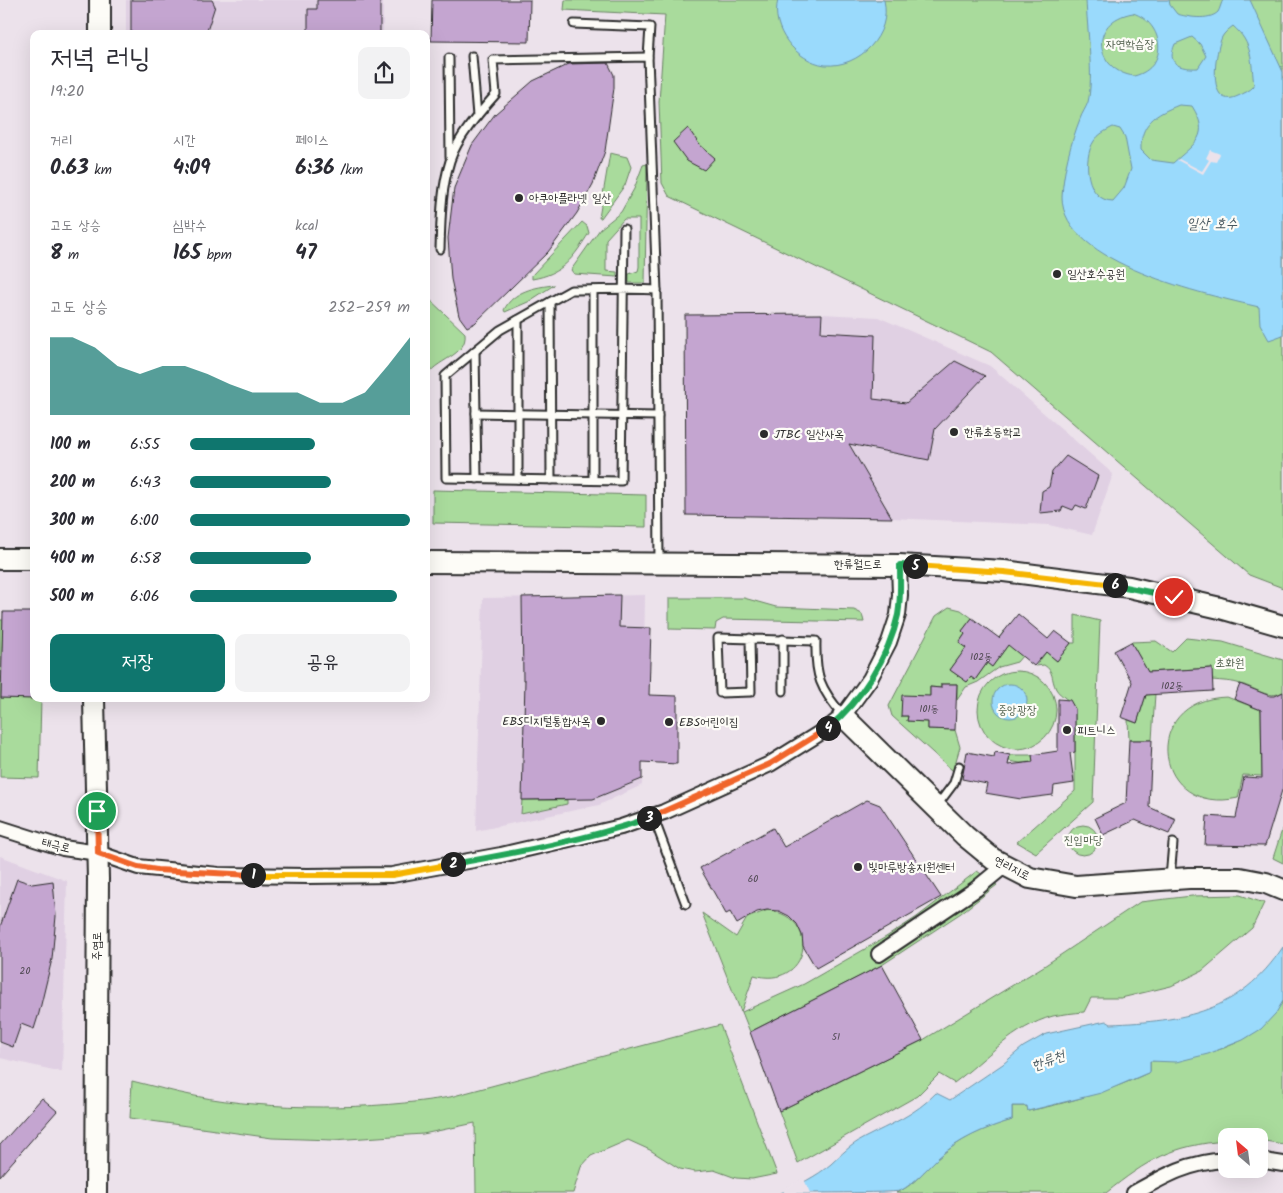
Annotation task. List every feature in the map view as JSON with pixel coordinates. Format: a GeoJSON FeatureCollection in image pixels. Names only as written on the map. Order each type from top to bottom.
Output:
{"type":"FeatureCollection","features":[{"type":"Feature","properties":{"kind":"street"},"geometry":{"type":"LineString","coordinates":[[100,0],[100,30]]}},
{"type":"Feature","properties":{"kind":"street"},"geometry":{"type":"LineString","coordinates":[[0,559],[30,559]]}},
{"type":"Feature","properties":{"kind":"street","name":"한류월드로"},"geometry":{"type":"LineString","coordinates":[[430,562],[900,565],[1004,572],[1128,587],[1220,608],[1283,626]]}},
{"type":"Feature","properties":{"kind":"street","name":"태극로"},"geometry":{"type":"LineString","coordinates":[[0,828],[63,848],[98,853],[138,867],[218,874],[392,875],[546,845],[621,827],[653,816],[770,764],[828,728],[843,716],[870,680],[889,642],[898,615],[900,565]]}},
{"type":"Feature","properties":{"kind":"street","name":"주엽로"},"geometry":{"type":"LineString","coordinates":[[94,702],[98,853],[96,1193]]}},
{"type":"Feature","properties":{"kind":"street","name":"연리지로"},"geometry":{"type":"LineString","coordinates":[[843,716],[965,836],[1004,866],[1030,878],[1076,886],[1170,881],[1189,878],[1240,878],[1274,886]]}},
{"type":"Feature","properties":{"kind":"street"},"geometry":{"type":"LineString","coordinates":[[879,954],[976,890],[1004,866]]}},
{"type":"Feature","properties":{"kind":"street"},"geometry":{"type":"LineString","coordinates":[[1134,1193],[1170,1173],[1203,1162],[1218,1161]]}},
{"type":"Feature","properties":{"kind":"street"},"geometry":{"type":"LineString","coordinates":[[1268,1162],[1283,1164]]}},
{"type":"Feature","properties":{"kind":"lane"},"geometry":{"type":"LineString","coordinates":[[574,24],[650,27],[648,56],[657,290],[659,563]]}},
{"type":"Feature","properties":{"kind":"lane"},"geometry":{"type":"LineString","coordinates":[[472,56],[477,116]]}},
{"type":"Feature","properties":{"kind":"lane"},"geometry":{"type":"LineString","coordinates":[[450,159],[477,116],[496,94],[493,60],[648,56]]}},
{"type":"Feature","properties":{"kind":"lane"},"geometry":{"type":"LineString","coordinates":[[440,249],[443,192],[450,159],[449,58]]}},
{"type":"Feature","properties":{"kind":"lane"},"geometry":{"type":"LineString","coordinates":[[624,229],[625,289],[621,481],[446,478],[445,376],[500,330],[571,290],[625,289],[657,290]]}},
{"type":"Feature","properties":{"kind":"lane"},"geometry":{"type":"LineString","coordinates":[[593,290],[593,480]]}},
{"type":"Feature","properties":{"kind":"lane"},"geometry":{"type":"LineString","coordinates":[[550,302],[551,480]]}},
{"type":"Feature","properties":{"kind":"lane"},"geometry":{"type":"LineString","coordinates":[[518,320],[518,479]]}},
{"type":"Feature","properties":{"kind":"lane"},"geometry":{"type":"LineString","coordinates":[[475,351],[476,479]]}},
{"type":"Feature","properties":{"kind":"lane"},"geometry":{"type":"LineString","coordinates":[[476,413],[658,416]]}},
{"type":"Feature","properties":{"kind":"lane"},"geometry":{"type":"LineString","coordinates":[[750,638],[751,692],[720,693],[718,638],[750,638],[816,641],[816,667],[823,690],[843,716]]}},
{"type":"Feature","properties":{"kind":"lane"},"geometry":{"type":"LineString","coordinates":[[783,640],[783,691]]}},
{"type":"Feature","properties":{"kind":"lane"},"geometry":{"type":"LineString","coordinates":[[936,808],[954,783],[959,766]]}},
{"type":"Feature","properties":{"kind":"lane"},"geometry":{"type":"LineString","coordinates":[[653,816],[686,904]]}},
{"type":"Feature","properties":{"kind":"lane"},"geometry":{"type":"LineString","coordinates":[[1170,881],[1173,843]]}},
{"type":"Feature","properties":{"kind":"shaded area"},"geometry":{"type":"Polygon","coordinates":[[[126,0],[383,0],[383,30],[126,30],[126,0]]]}},
{"type":"Feature","properties":{"kind":"shaded area","name":"한류초등학교"},"geometry":{"type":"Polygon","coordinates":[[[822,314],[878,317],[990,366],[1113,474],[1092,535],[1049,525],[891,518],[819,390],[822,314]]]}},
{"type":"Feature","properties":{"kind":"shaded area","name":"EBS디지털통합사옥"},"geometry":{"type":"Polygon","coordinates":[[[645,595],[642,785],[599,805],[476,831],[483,598],[645,595]]]}},
{"type":"Feature","properties":{"kind":"shaded area"},"geometry":{"type":"Polygon","coordinates":[[[0,856],[67,881],[62,1072],[0,1058],[0,856]]]}},
{"type":"Feature","properties":{"kind":"green space","name":"일산호수공원"},"geometry":{"type":"Polygon","coordinates":[[[565,0],[1283,0],[1283,588],[1249,575],[991,352],[669,196],[662,183],[659,102],[665,15],[564,10],[565,0]]]}},
{"type":"Feature","properties":{"kind":"green space"},"geometry":{"type":"Polygon","coordinates":[[[610,153],[627,157],[631,167],[625,185],[601,218],[599,218],[610,153]]]}},
{"type":"Feature","properties":{"kind":"green space"},"geometry":{"type":"Polygon","coordinates":[[[647,164],[645,283],[629,283],[629,274],[638,271],[639,267],[639,219],[624,219],[606,239],[606,271],[617,272],[617,277],[574,274],[571,270],[600,229],[621,212],[634,189],[643,165],[647,164]]]}},
{"type":"Feature","properties":{"kind":"green space"},"geometry":{"type":"Polygon","coordinates":[[[582,222],[587,226],[589,233],[566,264],[543,277],[532,279],[532,275],[582,222]]]}},
{"type":"Feature","properties":{"kind":"green space"},"geometry":{"type":"Polygon","coordinates":[[[554,285],[528,302],[505,312],[504,310],[508,304],[519,294],[539,287],[554,285]]]}},
{"type":"Feature","properties":{"kind":"green space"},"geometry":{"type":"Polygon","coordinates":[[[430,300],[465,333],[465,341],[456,353],[430,372],[430,300]]]}},
{"type":"Feature","properties":{"kind":"green space"},"geometry":{"type":"Polygon","coordinates":[[[433,490],[646,495],[646,527],[433,523],[433,490]]]}},
{"type":"Feature","properties":{"kind":"green space"},"geometry":{"type":"Polygon","coordinates":[[[669,598],[744,598],[776,607],[854,610],[862,614],[864,622],[723,619],[716,623],[715,630],[669,629],[669,598]]]}},
{"type":"Feature","properties":{"kind":"green space"},"geometry":{"type":"Polygon","coordinates":[[[949,607],[961,610],[972,618],[962,631],[965,634],[959,642],[966,648],[950,670],[967,682],[971,677],[975,680],[987,663],[992,667],[1008,645],[999,638],[1004,631],[1015,640],[1022,656],[1017,662],[999,667],[978,682],[966,687],[957,700],[957,684],[941,684],[941,688],[930,687],[930,696],[901,716],[908,716],[907,721],[928,722],[928,729],[955,730],[960,747],[953,771],[892,716],[889,706],[936,616],[949,607]]]}},
{"type":"Feature","properties":{"kind":"green space"},"geometry":{"type":"Polygon","coordinates":[[[1075,615],[1100,621],[1093,802],[1036,853],[1017,842],[1075,791],[1075,709],[1056,689],[1047,667],[1044,665],[1036,666],[1046,652],[1057,661],[1071,643],[1075,643],[1075,615]]]}},
{"type":"Feature","properties":{"kind":"green space"},"geometry":{"type":"Polygon","coordinates":[[[0,620],[3,620],[1,698],[30,699],[30,702],[41,702],[39,778],[0,777],[0,620]]]}},
{"type":"Feature","properties":{"kind":"green space","name":"초화원"},"geometry":{"type":"Polygon","coordinates":[[[1186,638],[1223,642],[1283,660],[1283,692],[1272,695],[1238,683],[1212,680],[1211,668],[1148,672],[1131,642],[1156,641],[1172,652],[1186,638]]]}},
{"type":"Feature","properties":{"kind":"green space","name":"중앙광장"},"geometry":{"type":"Polygon","coordinates":[[[1017,671],[1032,674],[1045,682],[1053,695],[1056,710],[1053,725],[1045,738],[1032,746],[1017,749],[1002,746],[989,738],[981,725],[978,710],[981,695],[989,682],[1002,674],[1017,671]]]}},
{"type":"Feature","properties":{"kind":"green space"},"geometry":{"type":"Polygon","coordinates":[[[1155,694],[1152,740],[1129,740],[1128,720],[1137,723],[1146,695],[1155,694]]]}},
{"type":"Feature","properties":{"kind":"green space"},"geometry":{"type":"Polygon","coordinates":[[[1227,697],[1261,710],[1262,776],[1243,775],[1238,798],[1209,799],[1188,791],[1174,775],[1167,755],[1169,735],[1179,716],[1198,703],[1227,697]]]}},
{"type":"Feature","properties":{"kind":"green space"},"geometry":{"type":"Polygon","coordinates":[[[1010,755],[1032,755],[1033,762],[1020,763],[1009,761],[1010,755]]]}},
{"type":"Feature","properties":{"kind":"green space"},"geometry":{"type":"Polygon","coordinates":[[[522,800],[567,800],[567,804],[521,814],[522,800]]]}},
{"type":"Feature","properties":{"kind":"green space","name":"진입마당"},"geometry":{"type":"Polygon","coordinates":[[[1083,825],[1089,826],[1097,834],[1097,846],[1089,854],[1083,855],[1077,854],[1069,846],[1068,840],[1069,834],[1077,826],[1083,825]]]}},
{"type":"Feature","properties":{"kind":"green space"},"geometry":{"type":"Polygon","coordinates":[[[1283,827],[1283,863],[1273,858],[1283,827]]]}},
{"type":"Feature","properties":{"kind":"green space"},"geometry":{"type":"Polygon","coordinates":[[[977,871],[997,885],[961,913],[882,965],[750,1032],[742,1012],[804,984],[886,937],[917,917],[977,871]]]}},
{"type":"Feature","properties":{"kind":"green space"},"geometry":{"type":"Polygon","coordinates":[[[1240,895],[1264,903],[1252,928],[1202,971],[1171,986],[1121,998],[1091,998],[1084,1012],[1053,1016],[1039,1021],[1000,1045],[954,1083],[939,1074],[917,1096],[798,1163],[779,1111],[923,1040],[1044,966],[1140,902],[1192,896],[1240,895]]]}},
{"type":"Feature","properties":{"kind":"green space"},"geometry":{"type":"Polygon","coordinates":[[[768,910],[786,916],[797,926],[802,938],[802,951],[797,964],[787,973],[772,977],[754,975],[741,1012],[702,913],[736,937],[747,918],[768,910]]]}},
{"type":"Feature","properties":{"kind":"green space"},"geometry":{"type":"Polygon","coordinates":[[[1283,1001],[1283,1144],[1268,1142],[1268,1128],[1218,1128],[1218,1142],[1191,1146],[1162,1156],[1148,1163],[1106,1193],[896,1193],[913,1182],[945,1152],[963,1140],[1012,1120],[1012,1106],[1027,1106],[1028,1111],[1075,1100],[1120,1085],[1150,1072],[1150,1061],[1188,1057],[1225,1048],[1258,1030],[1272,1017],[1283,1001]]]}},
{"type":"Feature","properties":{"kind":"green space"},"geometry":{"type":"Polygon","coordinates":[[[720,1025],[777,1174],[752,1179],[736,1178],[714,1170],[695,1172],[680,1169],[650,1150],[628,1140],[591,1156],[581,1167],[573,1193],[476,1193],[475,1123],[423,1134],[333,1140],[272,1138],[130,1118],[132,1081],[195,1096],[256,1104],[322,1107],[420,1101],[450,1097],[720,1025]]]}},
{"type":"Feature","properties":{"kind":"water"},"geometry":{"type":"Polygon","coordinates":[[[778,0],[884,0],[885,13],[883,25],[871,46],[861,55],[850,61],[825,65],[804,57],[788,42],[778,22],[778,0]]]}},
{"type":"Feature","properties":{"kind":"water","name":"일산 호수"},"geometry":{"type":"Polygon","coordinates":[[[1086,0],[1169,0],[1170,5],[1177,14],[1192,17],[1209,17],[1218,12],[1223,0],[1250,0],[1283,72],[1283,335],[1269,340],[1260,324],[1259,307],[1174,285],[1141,273],[1111,258],[1086,241],[1068,220],[1062,197],[1064,178],[1074,137],[1090,92],[1086,0]],[[1133,13],[1118,18],[1108,26],[1103,35],[1102,46],[1104,56],[1111,65],[1121,72],[1134,76],[1146,71],[1153,64],[1158,55],[1159,45],[1151,26],[1143,18],[1133,13]],[[1233,26],[1225,33],[1219,44],[1215,78],[1221,95],[1228,98],[1249,91],[1254,86],[1248,46],[1240,32],[1233,26]],[[1192,37],[1175,44],[1172,56],[1173,61],[1180,66],[1198,68],[1206,56],[1200,44],[1192,37]],[[1179,105],[1163,112],[1147,126],[1141,141],[1141,150],[1151,160],[1173,163],[1194,144],[1200,132],[1200,125],[1198,116],[1192,106],[1179,105]],[[1113,127],[1100,135],[1090,149],[1088,158],[1089,178],[1097,194],[1104,199],[1113,201],[1124,188],[1131,169],[1125,137],[1120,129],[1113,127]]]}},
{"type":"Feature","properties":{"kind":"water"},"geometry":{"type":"Polygon","coordinates":[[[1010,684],[1017,685],[1022,689],[1026,694],[1026,708],[1022,713],[1017,717],[1010,718],[1003,717],[998,713],[994,708],[993,701],[994,694],[998,689],[1003,685],[1010,684]]]}},
{"type":"Feature","properties":{"kind":"water","name":"한류천"},"geometry":{"type":"Polygon","coordinates":[[[1283,947],[1283,1001],[1276,1013],[1261,1029],[1243,1040],[1208,1054],[1176,1062],[1150,1061],[1150,1072],[1101,1093],[1028,1111],[1027,1106],[1012,1106],[1012,1120],[982,1131],[955,1145],[900,1191],[781,1193],[819,1173],[854,1144],[911,1113],[936,1093],[950,1100],[1003,1064],[1023,1047],[1046,1034],[1106,1021],[1111,1024],[1162,1020],[1186,1016],[1208,1009],[1228,1000],[1248,986],[1266,969],[1283,947]]]}},
{"type":"Feature","properties":{"kind":"pier"},"geometry":{"type":"Polygon","coordinates":[[[1210,150],[1220,154],[1216,162],[1211,161],[1203,174],[1177,160],[1179,159],[1202,171],[1209,160],[1206,158],[1210,150]]]}},
{"type":"Feature","properties":{"kind":"pier"},"geometry":{"type":"Polygon","coordinates":[[[804,1179],[810,1193],[784,1193],[783,1189],[804,1179]]]}},
{"type":"Feature","properties":{"kind":"building"},"geometry":{"type":"Polygon","coordinates":[[[131,0],[212,0],[215,6],[207,30],[131,30],[131,0]]]}},
{"type":"Feature","properties":{"kind":"building"},"geometry":{"type":"Polygon","coordinates":[[[317,0],[380,0],[380,30],[308,30],[308,9],[317,9],[317,0]]]}},
{"type":"Feature","properties":{"kind":"building"},"geometry":{"type":"Polygon","coordinates":[[[432,0],[530,0],[529,42],[431,41],[432,0]]]}},
{"type":"Feature","properties":{"kind":"building","name":"아쿠아플라넷 일산"},"geometry":{"type":"Polygon","coordinates":[[[608,63],[614,75],[614,88],[605,151],[593,184],[577,213],[548,252],[475,323],[467,327],[459,316],[451,279],[448,238],[454,188],[472,145],[495,114],[533,81],[569,64],[608,63]]]}},
{"type":"Feature","properties":{"kind":"building"},"geometry":{"type":"Polygon","coordinates":[[[688,128],[699,144],[715,158],[704,170],[687,161],[673,142],[688,128]]]}},
{"type":"Feature","properties":{"kind":"building","name":"JTBC 일산사옥"},"geometry":{"type":"Polygon","coordinates":[[[822,314],[821,332],[875,335],[873,399],[906,403],[955,361],[985,376],[935,429],[929,460],[849,444],[892,518],[686,515],[685,315],[822,314]]]}},
{"type":"Feature","properties":{"kind":"building"},"geometry":{"type":"Polygon","coordinates":[[[1066,456],[1098,476],[1086,509],[1076,505],[1073,510],[1063,506],[1061,511],[1040,513],[1042,491],[1049,487],[1052,472],[1066,456]]]}},
{"type":"Feature","properties":{"kind":"building","name":"EBS디지털통합사옥"},"geometry":{"type":"Polygon","coordinates":[[[620,595],[619,627],[651,628],[649,695],[677,696],[677,764],[642,762],[642,779],[593,799],[522,800],[525,680],[523,680],[522,597],[620,595]]]}},
{"type":"Feature","properties":{"kind":"building"},"geometry":{"type":"Polygon","coordinates":[[[3,612],[30,612],[30,699],[1,698],[3,612]]]}},
{"type":"Feature","properties":{"kind":"building"},"geometry":{"type":"Polygon","coordinates":[[[1018,614],[1048,639],[1055,631],[1071,643],[1057,661],[1046,652],[1034,666],[1008,645],[992,667],[987,663],[975,680],[971,677],[967,682],[950,670],[966,648],[959,643],[965,634],[962,631],[972,618],[999,638],[1018,614]]]}},
{"type":"Feature","properties":{"kind":"building"},"geometry":{"type":"Polygon","coordinates":[[[1131,642],[1148,672],[1212,668],[1213,691],[1146,695],[1137,723],[1121,717],[1132,682],[1114,651],[1131,642]]]}},
{"type":"Feature","properties":{"kind":"building"},"geometry":{"type":"Polygon","coordinates":[[[941,684],[957,684],[955,730],[928,729],[928,722],[907,721],[908,716],[901,716],[902,695],[930,696],[930,687],[941,688],[941,684]]]}},
{"type":"Feature","properties":{"kind":"building"},"geometry":{"type":"Polygon","coordinates":[[[1240,684],[1270,696],[1283,692],[1283,787],[1265,846],[1205,845],[1207,816],[1236,818],[1244,777],[1262,778],[1261,710],[1234,699],[1240,684]]]}},
{"type":"Feature","properties":{"kind":"building"},"geometry":{"type":"Polygon","coordinates":[[[1058,699],[1070,700],[1075,709],[1075,752],[1070,753],[1074,783],[1054,786],[1053,795],[1021,799],[985,793],[987,784],[962,779],[967,752],[994,757],[995,752],[1010,755],[1008,765],[1033,762],[1032,755],[1058,751],[1058,699]]]}},
{"type":"Feature","properties":{"kind":"building"},"geometry":{"type":"Polygon","coordinates":[[[1129,740],[1152,740],[1149,807],[1176,819],[1169,834],[1135,820],[1103,835],[1095,818],[1126,803],[1129,740]]]}},
{"type":"Feature","properties":{"kind":"building","name":"빛마루방송지원센터"},"geometry":{"type":"Polygon","coordinates":[[[867,800],[880,805],[941,897],[816,968],[803,946],[802,935],[797,924],[789,916],[779,911],[767,910],[757,912],[737,924],[730,912],[726,914],[700,868],[773,828],[784,847],[867,800]]]}},
{"type":"Feature","properties":{"kind":"building"},"geometry":{"type":"Polygon","coordinates":[[[17,879],[32,884],[53,881],[56,916],[52,959],[34,1029],[21,1024],[13,1047],[0,1042],[0,927],[17,879]]]}},
{"type":"Feature","properties":{"kind":"building"},"geometry":{"type":"Polygon","coordinates":[[[882,965],[923,1040],[779,1111],[750,1032],[882,965]]]}},
{"type":"Feature","properties":{"kind":"building"},"geometry":{"type":"Polygon","coordinates":[[[42,1098],[57,1111],[0,1176],[0,1145],[42,1098]]]}},
{"type":"Feature","properties":{"kind":"place","name":"아쿠아플라넷 일산"},"geometry":{"type":"Point","coordinates":[519,198]}},
{"type":"Feature","properties":{"kind":"place","name":"일산호수공원"},"geometry":{"type":"Point","coordinates":[1057,274]}},
{"type":"Feature","properties":{"kind":"place","name":"한류초등학교"},"geometry":{"type":"Point","coordinates":[954,432]}},
{"type":"Feature","properties":{"kind":"place","name":"JTBC 일산사옥"},"geometry":{"type":"Point","coordinates":[764,434]}},
{"type":"Feature","properties":{"kind":"place","name":"EBS디지털통합사옥"},"geometry":{"type":"Point","coordinates":[601,721]}},
{"type":"Feature","properties":{"kind":"place","name":"EBS어린이집"},"geometry":{"type":"Point","coordinates":[669,722]}},
{"type":"Feature","properties":{"kind":"place","name":"피트니스"},"geometry":{"type":"Point","coordinates":[1067,730]}},
{"type":"Feature","properties":{"kind":"place","name":"빛마루방송지원센터"},"geometry":{"type":"Point","coordinates":[858,867]}},
{"type":"Feature","properties":{"kind":"route"},"geometry":{"type":"LineString","coordinates":[[97,811],[98,853],[138,867],[157,870],[218,874],[308,876],[392,875],[479,859],[621,827],[664,812],[770,764],[828,728],[843,716],[870,680],[889,642],[898,615],[900,565],[1037,575],[1128,587],[1174,597]]}},
{"type":"Feature","properties":{"kind":"park label","name":"자연학습장"},"geometry":{"type":"Point","coordinates":[1130,44]}}]}
